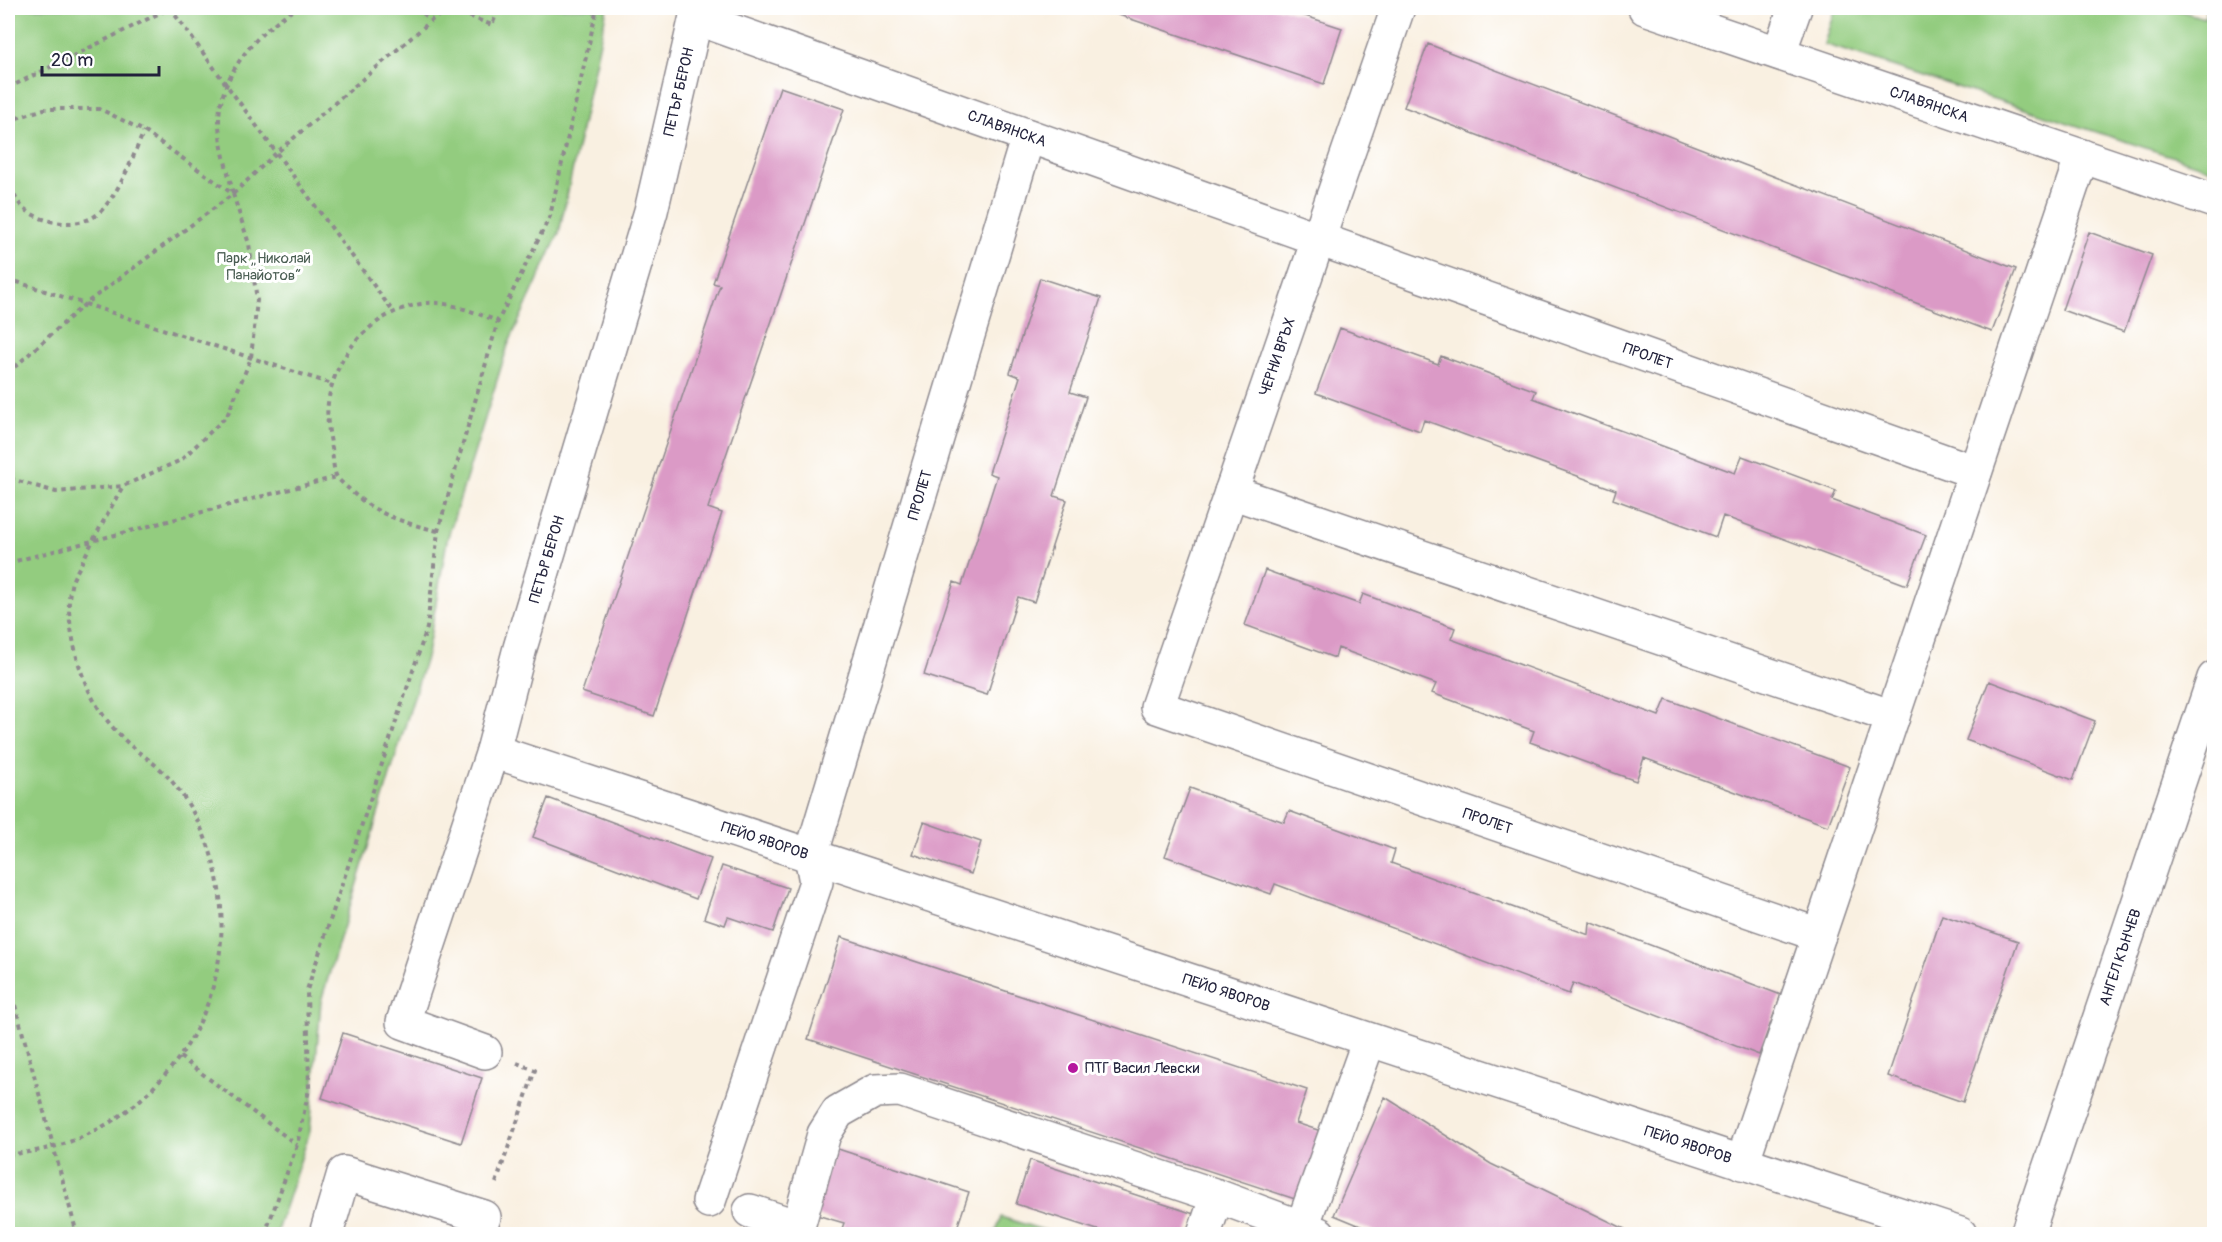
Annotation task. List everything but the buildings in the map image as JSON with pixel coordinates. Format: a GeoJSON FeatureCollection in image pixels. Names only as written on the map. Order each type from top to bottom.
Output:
{"type":"FeatureCollection","features":[{"type":"Feature","properties":{"kind":"street","name":"ЧЕРНИ ВРЪХ"},"geometry":{"type":"LineString","coordinates":[[1157,707],[1398,8]]}},
{"type":"Feature","properties":{"kind":"street","name":"СЛАВЯНСКА"},"geometry":{"type":"LineString","coordinates":[[1645,8],[2214,201]]}},
{"type":"Feature","properties":{"kind":"street"},"geometry":{"type":"LineString","coordinates":[[1779,53],[1795,8]]}},
{"type":"Feature","properties":{"kind":"street","name":"СЛАВЯНСКА"},"geometry":{"type":"LineString","coordinates":[[697,13],[1028,136],[1318,238]]}},
{"type":"Feature","properties":{"kind":"street","name":"ПЕТЪР БЕРОН"},"geometry":{"type":"LineString","coordinates":[[485,1052],[403,1022],[493,751],[520,648],[651,211],[697,13]]}},
{"type":"Feature","properties":{"kind":"street","name":"ПРОЛЕТ"},"geometry":{"type":"LineString","coordinates":[[811,856],[1028,136]]}},
{"type":"Feature","properties":{"kind":"street"},"geometry":{"type":"LineString","coordinates":[[1742,1163],[2082,156]]}},
{"type":"Feature","properties":{"kind":"street","name":"ПРОЛЕТ"},"geometry":{"type":"LineString","coordinates":[[1318,238],[1975,472]]}},
{"type":"Feature","properties":{"kind":"street"},"geometry":{"type":"LineString","coordinates":[[1231,492],[1893,717]]}},
{"type":"Feature","properties":{"kind":"street","name":"АНГЕЛ КЪНЧЕВ"},"geometry":{"type":"LineString","coordinates":[[2028,1234],[2214,678]]}},
{"type":"Feature","properties":{"kind":"street","name":"ПРОЛЕТ"},"geometry":{"type":"LineString","coordinates":[[1157,707],[1820,935]]}},
{"type":"Feature","properties":{"kind":"street","name":"ПЕЙО ЯВОРОВ"},"geometry":{"type":"LineString","coordinates":[[493,751],[1960,1234]]}},
{"type":"Feature","properties":{"kind":"street"},"geometry":{"type":"LineString","coordinates":[[709,1201],[816,882],[811,856]]}},
{"type":"Feature","properties":{"kind":"street"},"geometry":{"type":"LineString","coordinates":[[750,1211],[797,1231],[824,1134],[838,1112],[876,1091],[900,1090],[1217,1196],[1310,1231],[1369,1040]]}},
{"type":"Feature","properties":{"kind":"street"},"geometry":{"type":"LineString","coordinates":[[326,1234],[344,1173],[481,1226]]}},
{"type":"Feature","properties":{"kind":"street"},"geometry":{"type":"LineString","coordinates":[[1204,1234],[1217,1196]]}},
{"type":"Feature","properties":{"kind":"path"},"geometry":{"type":"LineString","coordinates":[[8,88],[170,8],[394,313]]}},
{"type":"Feature","properties":{"kind":"path"},"geometry":{"type":"LineString","coordinates":[[8,478],[56,492],[123,486],[181,460],[227,416],[250,358],[258,300],[249,244],[233,194],[219,121],[226,87],[246,52],[277,19],[297,8]]}},
{"type":"Feature","properties":{"kind":"path"},"geometry":{"type":"LineString","coordinates":[[416,8],[432,20]]}},
{"type":"Feature","properties":{"kind":"path"},"geometry":{"type":"LineString","coordinates":[[8,373],[85,304],[233,194],[275,154],[432,20],[450,9],[492,25],[499,8]]}},
{"type":"Feature","properties":{"kind":"path"},"geometry":{"type":"LineString","coordinates":[[265,1234],[297,1145],[309,1089],[306,990],[427,628],[438,531],[498,321],[550,216],[597,8]]}},
{"type":"Feature","properties":{"kind":"path"},"geometry":{"type":"LineString","coordinates":[[8,121],[44,110],[100,109],[144,131],[233,194]]}},
{"type":"Feature","properties":{"kind":"path"},"geometry":{"type":"LineString","coordinates":[[8,178],[20,204],[34,214],[59,224],[79,221],[98,214],[119,186],[144,131]]}},
{"type":"Feature","properties":{"kind":"path"},"geometry":{"type":"LineString","coordinates":[[8,279],[332,384]]}},
{"type":"Feature","properties":{"kind":"path"},"geometry":{"type":"LineString","coordinates":[[438,531],[403,523],[366,505],[336,477],[328,426],[328,404],[332,384],[348,350],[368,327],[394,313],[429,303],[462,308],[498,321]]}},
{"type":"Feature","properties":{"kind":"path"},"geometry":{"type":"LineString","coordinates":[[8,563],[336,477]]}},
{"type":"Feature","properties":{"kind":"path"},"geometry":{"type":"LineString","coordinates":[[8,1154],[53,1148],[83,1137],[140,1103],[180,1057],[199,1021],[214,982],[220,956],[223,905],[218,877],[199,824],[176,785],[158,765],[136,750],[97,710],[84,681],[70,618],[71,586],[123,486]]}},
{"type":"Feature","properties":{"kind":"path"},"geometry":{"type":"LineString","coordinates":[[8,979],[77,1234]]}},
{"type":"Feature","properties":{"kind":"path"},"geometry":{"type":"LineString","coordinates":[[481,1226],[536,1070],[485,1052]]}},
{"type":"Feature","properties":{"kind":"path"},"geometry":{"type":"LineString","coordinates":[[180,1057],[297,1145]]}},
{"type":"Feature","properties":{"kind":"green space","name":"Парк „Николай Панайотов“"},"geometry":{"type":"Polygon","coordinates":[[[8,8],[607,8],[559,233],[508,345],[447,540],[427,654],[321,1001],[310,1131],[276,1234],[8,1234],[8,8]]]}},
{"type":"Feature","properties":{"kind":"green space"},"geometry":{"type":"Polygon","coordinates":[[[1835,8],[2170,8],[2204,18],[2208,8],[2214,8],[2214,170],[1824,44],[1835,8]]]}},
{"type":"Feature","properties":{"kind":"green space"},"geometry":{"type":"Polygon","coordinates":[[[1001,1217],[1056,1234],[995,1234],[1001,1217]]]}},
{"type":"Feature","properties":{"kind":"place","name":"ПТГ Васил Левски"},"geometry":{"type":"Point","coordinates":[1073,1068]}}]}
